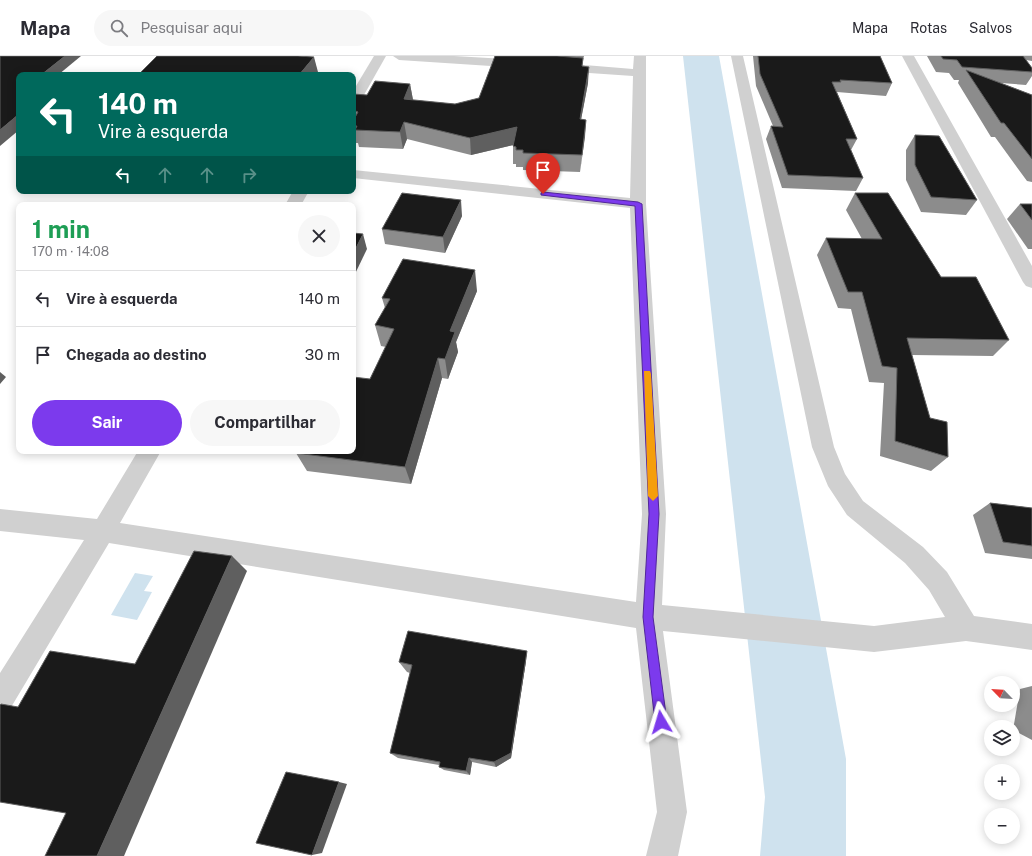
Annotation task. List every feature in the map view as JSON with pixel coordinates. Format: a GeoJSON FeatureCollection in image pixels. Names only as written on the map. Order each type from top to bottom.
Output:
{"type":"FeatureCollection","features":[{"type":"Feature","properties":{"kind":"street"},"geometry":{"type":"LineString","coordinates":[[356,97],[380,56]]}},
{"type":"Feature","properties":{"kind":"street"},"geometry":{"type":"LineString","coordinates":[[399,56],[530,65]]}},
{"type":"Feature","properties":{"kind":"street"},"geometry":{"type":"LineString","coordinates":[[737,56],[823,447],[833,473],[855,508],[914,555],[938,581],[966,628]]}},
{"type":"Feature","properties":{"kind":"street"},"geometry":{"type":"LineString","coordinates":[[908,56],[1032,282]]}},
{"type":"Feature","properties":{"kind":"street"},"geometry":{"type":"LineString","coordinates":[[546,66],[639,64],[638,204],[654,514],[648,617],[672,812],[662,856]]}},
{"type":"Feature","properties":{"kind":"street"},"geometry":{"type":"LineString","coordinates":[[356,174],[638,204]]}},
{"type":"Feature","properties":{"kind":"street"},"geometry":{"type":"LineString","coordinates":[[0,699],[148,454]]}},
{"type":"Feature","properties":{"kind":"street"},"geometry":{"type":"LineString","coordinates":[[0,520],[103,531],[648,617],[874,639],[966,628],[1032,637]]}},
{"type":"Feature","properties":{"kind":"water"},"geometry":{"type":"Polygon","coordinates":[[[683,56],[719,56],[846,759],[846,856],[760,856],[765,797],[683,56]]]}},
{"type":"Feature","properties":{"kind":"water"},"geometry":{"type":"Polygon","coordinates":[[[135,573],[153,576],[144,591],[152,592],[137,620],[111,615],[135,573]]]}},
{"type":"Feature","properties":{"kind":"building"},"geometry":{"type":"Polygon","coordinates":[[[0,56],[65,56],[45,72],[16,72],[16,117],[0,130],[0,56]]]}},
{"type":"Feature","properties":{"kind":"building"},"geometry":{"type":"Polygon","coordinates":[[[157,56],[314,57],[302,72],[141,72],[157,56]]]}},
{"type":"Feature","properties":{"kind":"building"},"geometry":{"type":"Polygon","coordinates":[[[495,56],[557,56],[583,58],[582,66],[589,67],[580,119],[586,120],[582,155],[523,153],[523,150],[516,150],[516,147],[513,146],[517,127],[470,138],[404,122],[400,132],[356,130],[356,116],[358,112],[356,111],[356,94],[367,95],[375,81],[410,84],[404,99],[455,104],[479,98],[495,56]]]}},
{"type":"Feature","properties":{"kind":"building"},"geometry":{"type":"Polygon","coordinates":[[[758,56],[880,56],[892,83],[840,80],[841,82],[832,82],[857,139],[846,139],[863,178],[788,175],[771,126],[783,127],[760,74],[758,56]]]}},
{"type":"Feature","properties":{"kind":"building"},"geometry":{"type":"Polygon","coordinates":[[[941,56],[1023,56],[1032,68],[1032,72],[962,67],[957,60],[943,59],[941,56]]]}},
{"type":"Feature","properties":{"kind":"building"},"geometry":{"type":"Polygon","coordinates":[[[966,70],[1032,95],[1032,159],[1004,123],[1001,123],[966,70]]]}},
{"type":"Feature","properties":{"kind":"building"},"geometry":{"type":"Polygon","coordinates":[[[915,135],[939,136],[977,200],[931,197],[915,165],[915,135]]]}},
{"type":"Feature","properties":{"kind":"building"},"geometry":{"type":"Polygon","coordinates":[[[402,193],[461,200],[443,237],[382,229],[402,193]]]}},
{"type":"Feature","properties":{"kind":"building"},"geometry":{"type":"Polygon","coordinates":[[[855,193],[888,193],[941,277],[976,277],[1009,340],[907,338],[930,418],[947,422],[948,457],[895,441],[897,368],[882,366],[862,292],[848,292],[826,238],[882,239],[855,193]]]}},
{"type":"Feature","properties":{"kind":"building"},"geometry":{"type":"Polygon","coordinates":[[[1020,204],[1032,204],[1032,220],[1020,204]]]}},
{"type":"Feature","properties":{"kind":"building"},"geometry":{"type":"Polygon","coordinates":[[[356,233],[363,234],[356,248],[356,233]]]}},
{"type":"Feature","properties":{"kind":"building"},"geometry":{"type":"Polygon","coordinates":[[[403,259],[475,270],[450,331],[455,332],[445,359],[438,358],[405,467],[304,454],[356,454],[356,377],[370,379],[394,329],[375,325],[390,299],[382,298],[403,259]]]}},
{"type":"Feature","properties":{"kind":"building"},"geometry":{"type":"Polygon","coordinates":[[[990,503],[1032,508],[1032,546],[1003,542],[990,503]]]}},
{"type":"Feature","properties":{"kind":"building"},"geometry":{"type":"Polygon","coordinates":[[[194,551],[232,556],[97,856],[45,856],[66,813],[0,802],[0,705],[18,707],[50,651],[135,664],[194,551]]]}},
{"type":"Feature","properties":{"kind":"building"},"geometry":{"type":"Polygon","coordinates":[[[408,631],[527,651],[511,753],[494,762],[469,758],[466,771],[439,767],[440,762],[390,753],[412,665],[399,662],[408,631]]]}},
{"type":"Feature","properties":{"kind":"building"},"geometry":{"type":"Polygon","coordinates":[[[286,772],[339,782],[312,855],[256,843],[286,772]]]}},
{"type":"Feature","properties":{"kind":"slow traffic"},"geometry":{"type":"LineString","coordinates":[[647,374],[653,496]]}},
{"type":"Feature","properties":{"kind":"route"},"geometry":{"type":"LineString","coordinates":[[543,194],[638,204],[654,514],[648,617],[661,722]]}}]}
